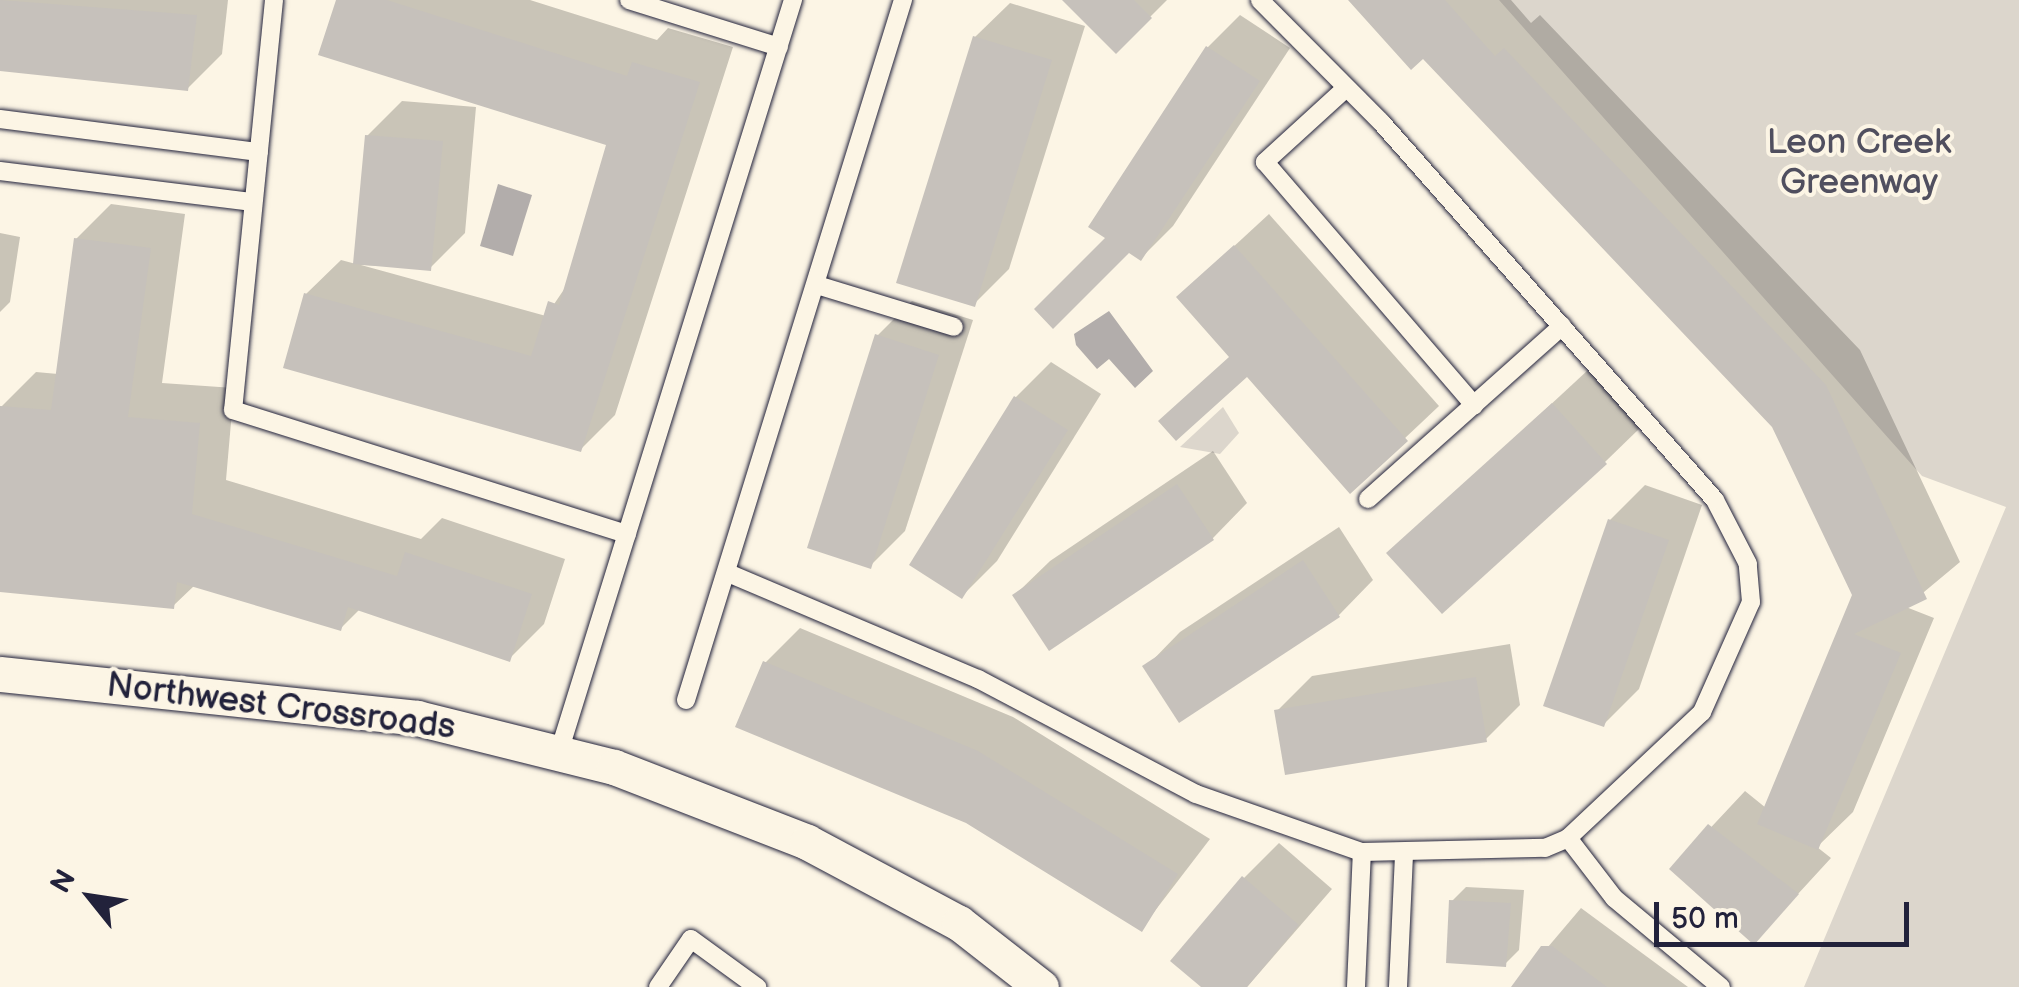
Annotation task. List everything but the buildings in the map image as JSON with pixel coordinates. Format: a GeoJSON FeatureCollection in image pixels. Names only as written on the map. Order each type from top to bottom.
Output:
{"type":"FeatureCollection","features":[{"type":"Feature","properties":{"kind":"street","name":"Northwest Crossroads"},"geometry":{"type":"LineString","coordinates":[[0,674],[417,718],[559,752],[807,842],[958,924],[1041,987]]}},
{"type":"Feature","properties":{"kind":"lane"},"geometry":{"type":"LineString","coordinates":[[274,0],[233,410],[628,534]]}},
{"type":"Feature","properties":{"kind":"lane"},"geometry":{"type":"LineString","coordinates":[[629,0],[779,48]]}},
{"type":"Feature","properties":{"kind":"lane"},"geometry":{"type":"LineString","coordinates":[[559,752],[794,0]]}},
{"type":"Feature","properties":{"kind":"lane"},"geometry":{"type":"LineString","coordinates":[[686,700],[903,0]]}},
{"type":"Feature","properties":{"kind":"lane"},"geometry":{"type":"LineString","coordinates":[[728,574],[978,680],[1196,794],[1362,852],[1404,857],[1545,848],[1568,838],[1702,712],[1751,602],[1748,564],[1715,500],[1346,88],[1260,0]]}},
{"type":"Feature","properties":{"kind":"lane"},"geometry":{"type":"LineString","coordinates":[[1346,88],[1265,162],[1474,404]]}},
{"type":"Feature","properties":{"kind":"lane"},"geometry":{"type":"LineString","coordinates":[[0,119],[259,152]]}},
{"type":"Feature","properties":{"kind":"lane"},"geometry":{"type":"LineString","coordinates":[[0,172],[253,202]]}},
{"type":"Feature","properties":{"kind":"lane"},"geometry":{"type":"LineString","coordinates":[[817,284],[954,327]]}},
{"type":"Feature","properties":{"kind":"lane"},"geometry":{"type":"LineString","coordinates":[[1368,498],[1562,326]]}},
{"type":"Feature","properties":{"kind":"lane"},"geometry":{"type":"LineString","coordinates":[[1568,838],[1614,898],[1721,987]]}},
{"type":"Feature","properties":{"kind":"lane"},"geometry":{"type":"LineString","coordinates":[[1356,987],[1362,852]]}},
{"type":"Feature","properties":{"kind":"lane"},"geometry":{"type":"LineString","coordinates":[[1398,987],[1404,857]]}},
{"type":"Feature","properties":{"kind":"lane"},"geometry":{"type":"LineString","coordinates":[[658,987],[690,939],[757,987]]}},
{"type":"Feature","properties":{"kind":"green space","name":"Leon Creek Greenway"},"geometry":{"type":"Polygon","coordinates":[[[1499,0],[2019,0],[2019,987],[1804,987],[2006,507],[1922,476],[1499,0]]]}},
{"type":"Feature","properties":{"kind":"green space"},"geometry":{"type":"Polygon","coordinates":[[[1223,407],[1239,433],[1220,454],[1180,447],[1223,407]]]}},
{"type":"Feature","properties":{"kind":"shaded area"},"geometry":{"type":"Polygon","coordinates":[[[498,184],[532,195],[513,256],[480,246],[498,184]]]}},
{"type":"Feature","properties":{"kind":"shaded area"},"geometry":{"type":"Polygon","coordinates":[[[1109,311],[1153,371],[1135,388],[1109,359],[1097,369],[1076,345],[1074,334],[1109,311]]]}}]}
